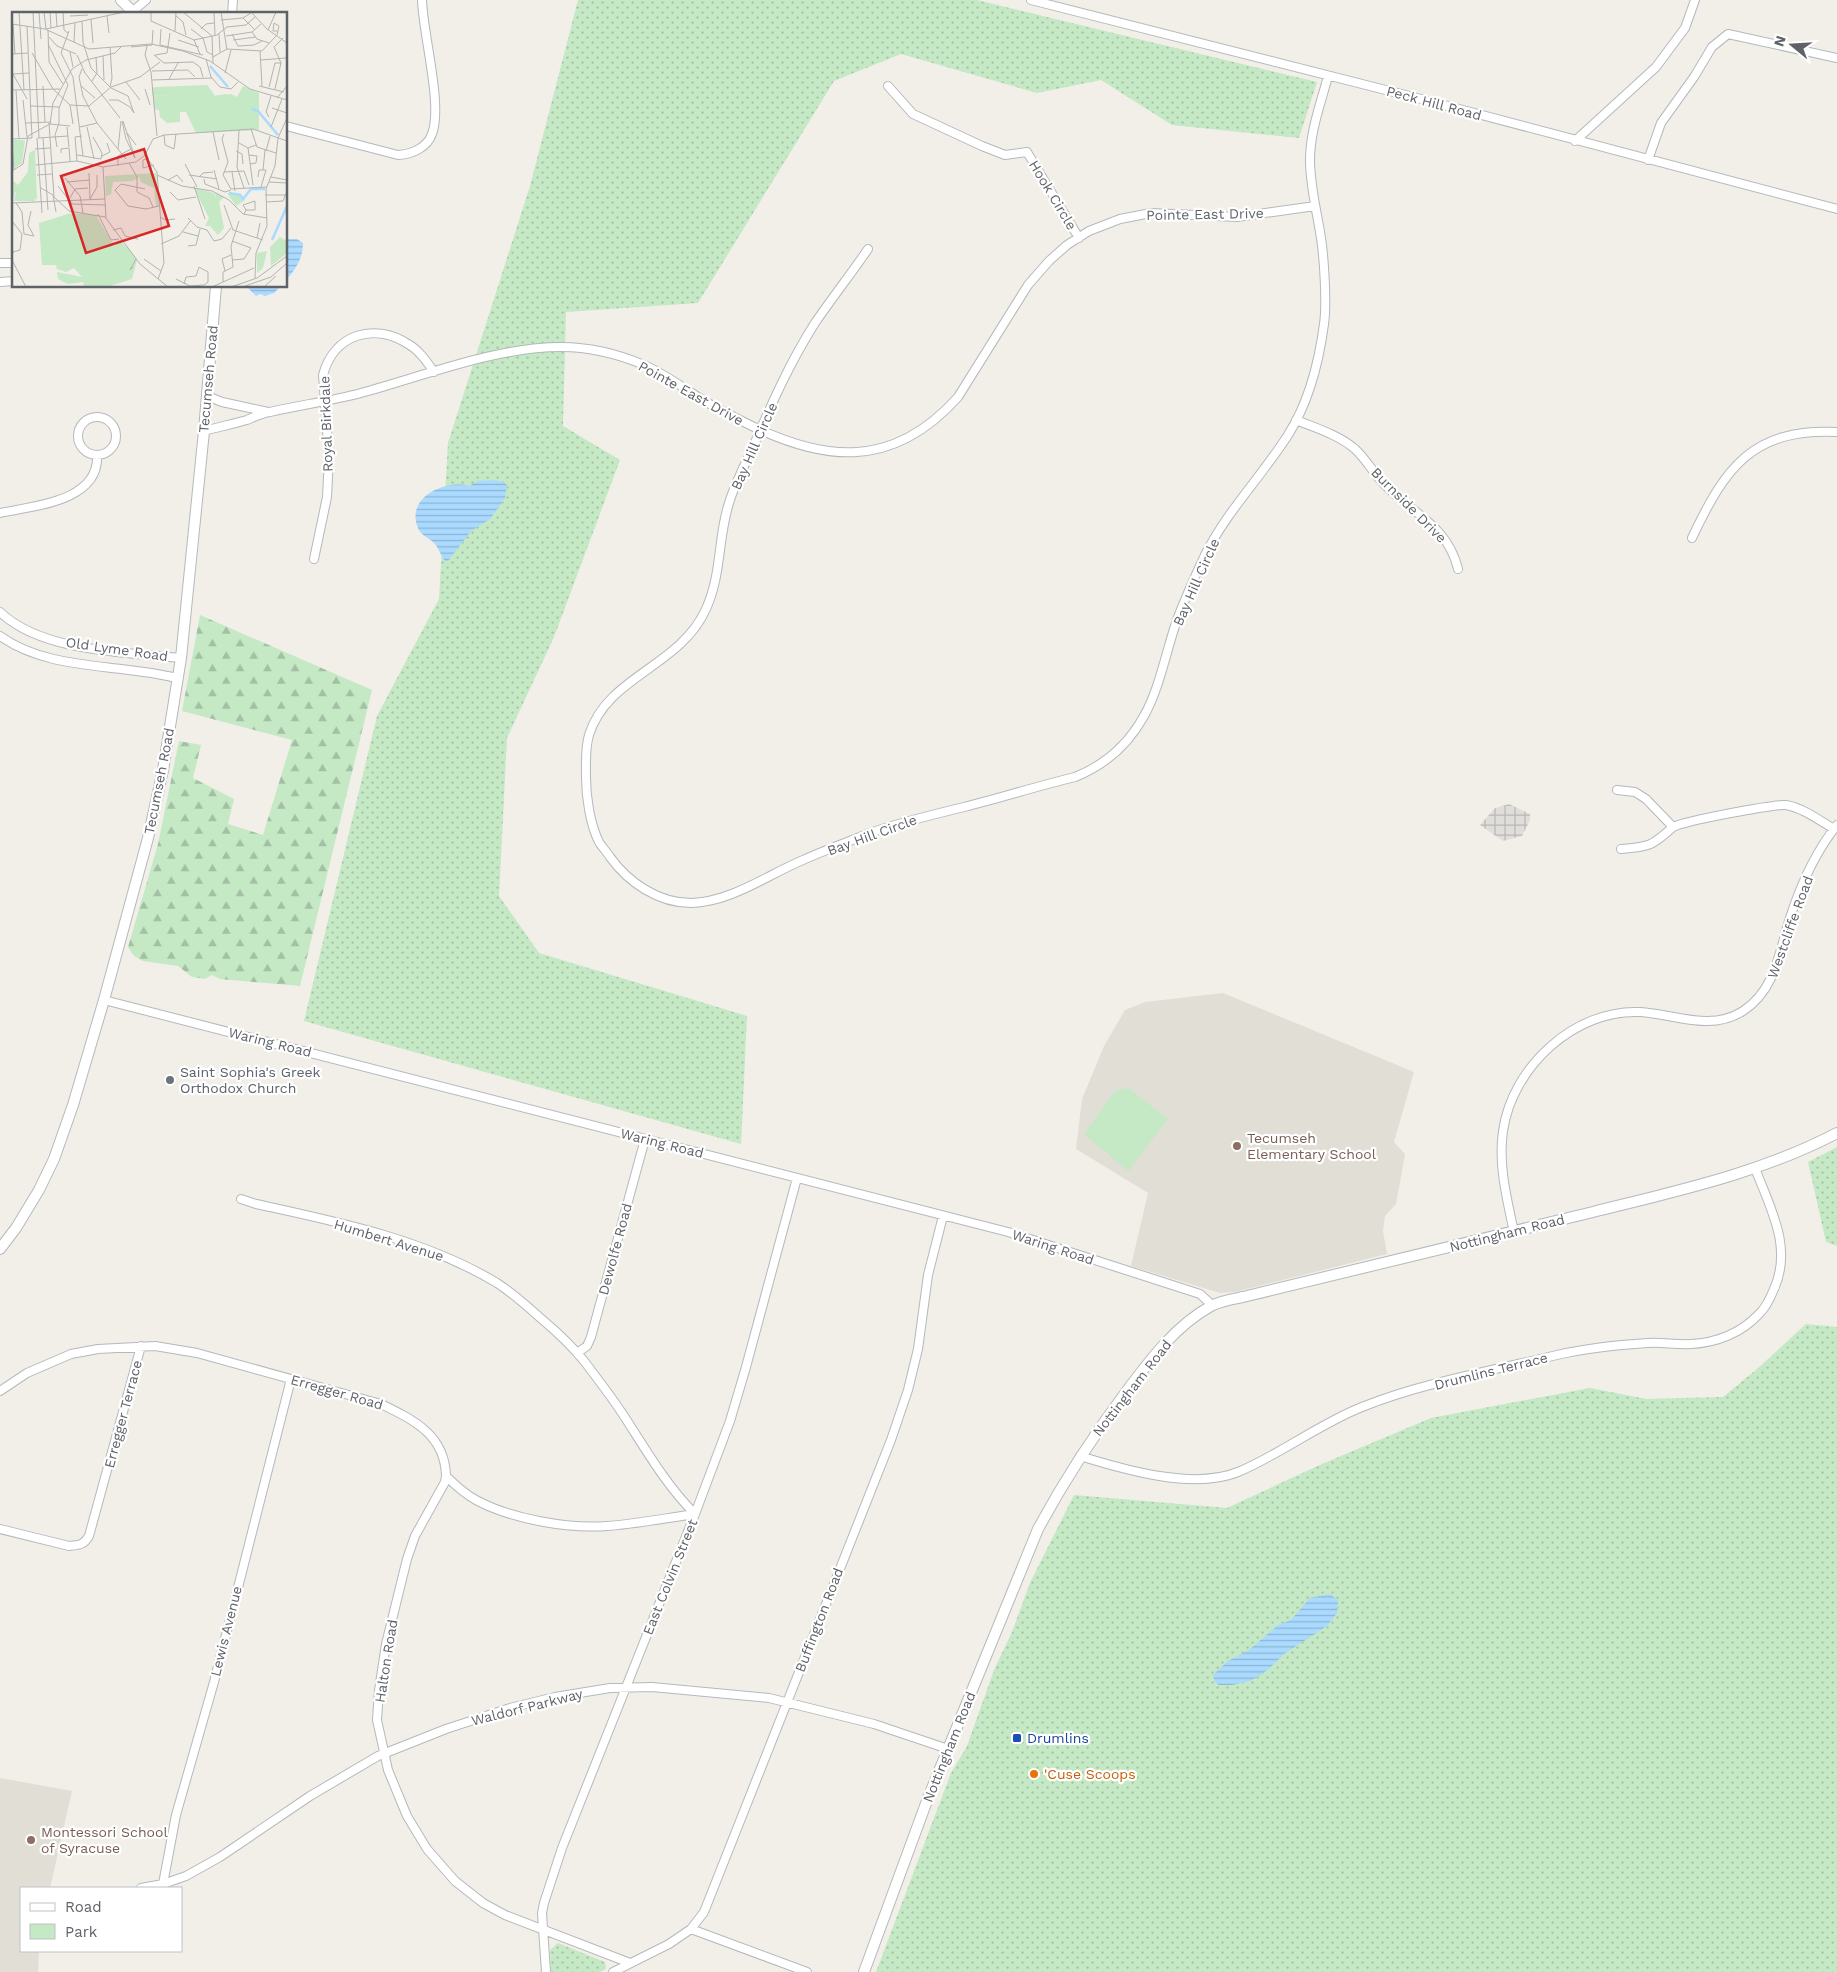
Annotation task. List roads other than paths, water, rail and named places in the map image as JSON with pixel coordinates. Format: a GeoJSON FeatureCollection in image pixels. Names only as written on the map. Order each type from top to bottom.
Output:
{"type":"FeatureCollection","features":[{"type":"Feature","properties":{"kind":"street"},"geometry":{"type":"LineString","coordinates":[[121,0],[134,12],[146,0]]}},
{"type":"Feature","properties":{"kind":"street"},"geometry":{"type":"LineString","coordinates":[[288,127],[398,155],[409,154],[425,146],[432,135],[435,120],[435,102],[422,0]]}},
{"type":"Feature","properties":{"kind":"street","name":"Peck Hill Road"},"geometry":{"type":"LineString","coordinates":[[1031,0],[1837,209]]}},
{"type":"Feature","properties":{"kind":"street"},"geometry":{"type":"LineString","coordinates":[[1575,141],[1656,67],[1685,28],[1695,0]]}},
{"type":"Feature","properties":{"kind":"street"},"geometry":{"type":"LineString","coordinates":[[1648,160],[1661,123],[1694,77],[1712,47],[1728,34],[1837,58]]}},
{"type":"Feature","properties":{"kind":"street","name":"Bay Hill Circle"},"geometry":{"type":"LineString","coordinates":[[868,249],[815,323],[788,370],[760,430],[731,498],[723,524],[718,573],[714,590],[704,613],[688,638],[670,654],[616,692],[599,712],[593,723],[586,748],[586,784],[593,824],[599,841],[617,866],[631,881],[650,893],[674,901],[689,903],[709,901],[732,894],[803,860],[874,832],[924,816],[1075,777],[1094,769],[1110,758],[1125,743],[1145,716],[1159,680],[1176,622],[1206,554],[1224,524],[1287,437],[1312,382],[1324,322],[1322,240],[1315,206],[1310,157],[1313,132],[1328,76]]}},
{"type":"Feature","properties":{"kind":"street","name":"Hook Circle"},"geometry":{"type":"LineString","coordinates":[[888,86],[913,114],[1005,155],[1027,152],[1079,238]]}},
{"type":"Feature","properties":{"kind":"street","name":"Pointe East Drive"},"geometry":{"type":"LineString","coordinates":[[204,431],[268,412],[359,394],[490,357],[531,349],[561,347],[582,348],[618,355],[645,365],[704,401],[760,430],[801,446],[824,452],[851,453],[869,450],[908,438],[926,427],[947,409],[958,397],[1028,285],[1049,260],[1089,231],[1120,219],[1151,213],[1237,217],[1315,206]]}},
{"type":"Feature","properties":{"kind":"street","name":"Tecumseh Road"},"geometry":{"type":"LineString","coordinates":[[0,1249],[40,1190],[54,1159],[73,1105],[104,1000],[148,838],[163,770],[181,658],[204,431],[216,288]]}},
{"type":"Feature","properties":{"kind":"street","name":"Royal Birkdale"},"geometry":{"type":"LineString","coordinates":[[314,558],[327,497],[329,457],[323,375],[325,366],[336,348],[354,337],[377,332],[394,336],[415,349],[434,372]]}},
{"type":"Feature","properties":{"kind":"street","name":"Pointe East Drive"},"geometry":{"type":"LineString","coordinates":[[207,396],[222,402],[268,412]]}},
{"type":"Feature","properties":{"kind":"street"},"geometry":{"type":"LineString","coordinates":[[96,417],[104,418],[110,422],[116,435],[110,449],[97,455],[84,449],[78,436],[79,429],[83,423],[89,418],[96,417]]}},
{"type":"Feature","properties":{"kind":"street","name":"Burnside Drive"},"geometry":{"type":"LineString","coordinates":[[1296,420],[1338,438],[1354,449],[1387,487],[1431,524],[1454,554],[1458,569]]}},
{"type":"Feature","properties":{"kind":"street"},"geometry":{"type":"LineString","coordinates":[[1692,538],[1714,494],[1730,471],[1743,457],[1775,440],[1799,433],[1837,432]]}},
{"type":"Feature","properties":{"kind":"street"},"geometry":{"type":"LineString","coordinates":[[0,513],[66,498],[84,487],[94,476],[98,465],[97,455]]}},
{"type":"Feature","properties":{"kind":"street","name":"Old Lyme Road"},"geometry":{"type":"LineString","coordinates":[[0,612],[24,629],[56,641],[86,648],[181,658]]}},
{"type":"Feature","properties":{"kind":"street","name":"Old Lyme Road"},"geometry":{"type":"LineString","coordinates":[[0,636],[24,651],[64,662],[140,671],[178,678]]}},
{"type":"Feature","properties":{"kind":"street"},"geometry":{"type":"LineString","coordinates":[[1617,790],[1634,792],[1646,799],[1673,827]]}},
{"type":"Feature","properties":{"kind":"street"},"geometry":{"type":"LineString","coordinates":[[1621,849],[1646,847],[1655,843],[1673,827],[1785,805],[1802,810],[1836,827]]}},
{"type":"Feature","properties":{"kind":"street","name":"Westcliffe Road"},"geometry":{"type":"LineString","coordinates":[[1514,1232],[1501,1158],[1503,1130],[1509,1108],[1522,1081],[1541,1056],[1556,1041],[1576,1028],[1615,1013],[1640,1012],[1702,1022],[1718,1021],[1743,1011],[1770,984],[1803,883],[1836,827]]}},
{"type":"Feature","properties":{"kind":"street","name":"Waring Road"},"geometry":{"type":"LineString","coordinates":[[104,1000],[1008,1232],[1200,1294],[1212,1305]]}},
{"type":"Feature","properties":{"kind":"street","name":"Nottingham Road"},"geometry":{"type":"LineString","coordinates":[[864,1972],[928,1798],[1038,1530],[1057,1493],[1092,1438],[1149,1362],[1193,1318],[1212,1305],[1514,1232],[1706,1183],[1754,1168],[1810,1147],[1837,1133]]}},
{"type":"Feature","properties":{"kind":"street","name":"Dewolfe Road"},"geometry":{"type":"LineString","coordinates":[[577,1353],[587,1346],[591,1338],[645,1139]]}},
{"type":"Feature","properties":{"kind":"street","name":"Drumlins Terrace"},"geometry":{"type":"LineString","coordinates":[[1080,1456],[1117,1468],[1186,1480],[1211,1479],[1239,1471],[1362,1407],[1421,1388],[1579,1350],[1655,1342],[1692,1344],[1717,1340],[1739,1330],[1757,1316],[1767,1304],[1779,1274],[1782,1260],[1780,1240],[1773,1214],[1754,1168]]}},
{"type":"Feature","properties":{"kind":"street","name":"East Colvin Street"},"geometry":{"type":"LineString","coordinates":[[546,1972],[543,1930],[544,1903],[562,1848],[695,1514],[733,1412],[796,1178]]}},
{"type":"Feature","properties":{"kind":"street","name":"Humbert Avenue"},"geometry":{"type":"LineString","coordinates":[[241,1199],[360,1228],[408,1243],[461,1264],[516,1296],[559,1334],[577,1353],[621,1411],[667,1483],[695,1514]]}},
{"type":"Feature","properties":{"kind":"street","name":"Buffington Road"},"geometry":{"type":"LineString","coordinates":[[612,1972],[669,1944],[691,1929],[704,1912],[891,1440],[908,1390],[918,1349],[928,1275],[944,1216]]}},
{"type":"Feature","properties":{"kind":"street","name":"Erregger Road"},"geometry":{"type":"LineString","coordinates":[[141,1346],[156,1346],[197,1353],[381,1404],[409,1417],[428,1432],[443,1454],[446,1464],[446,1476]]}},
{"type":"Feature","properties":{"kind":"street","name":"Erregger Terrace"},"geometry":{"type":"LineString","coordinates":[[0,1391],[27,1373],[72,1354],[98,1349],[141,1346],[109,1466],[89,1536],[85,1542],[80,1545],[69,1546],[0,1530]]}},
{"type":"Feature","properties":{"kind":"street","name":"Lewis Avenue"},"geometry":{"type":"LineString","coordinates":[[163,1884],[176,1815],[214,1682],[291,1379]]}},
{"type":"Feature","properties":{"kind":"street"},"geometry":{"type":"LineString","coordinates":[[446,1476],[477,1500],[508,1512],[564,1525],[606,1526],[695,1514]]}},
{"type":"Feature","properties":{"kind":"street","name":"Halton Road"},"geometry":{"type":"LineString","coordinates":[[446,1476],[445,1482],[416,1536],[407,1559],[386,1644],[379,1690],[378,1720],[388,1770],[407,1816],[427,1849],[454,1881],[483,1903],[505,1915],[630,1963]]}},
{"type":"Feature","properties":{"kind":"street","name":"Waldorf Parkway"},"geometry":{"type":"LineString","coordinates":[[146,1887],[163,1884],[186,1876],[220,1857],[310,1796],[384,1754],[446,1729],[510,1708],[555,1697],[625,1687],[661,1688],[769,1698],[788,1701],[874,1724],[948,1749]]}},
{"type":"Feature","properties":{"kind":"street"},"geometry":{"type":"LineString","coordinates":[[691,1929],[807,1972]]}},
{"type":"Feature","properties":{"kind":"water"},"geometry":{"type":"Polygon","coordinates":[[[288,239],[297,239],[303,243],[302,254],[288,278],[288,239]]]}},
{"type":"Feature","properties":{"kind":"water"},"geometry":{"type":"Polygon","coordinates":[[[248,288],[279,288],[274,293],[256,296],[248,288]]]}},
{"type":"Feature","properties":{"kind":"water"},"geometry":{"type":"Polygon","coordinates":[[[493,480],[504,483],[507,485],[505,498],[490,519],[471,531],[448,561],[445,561],[435,544],[419,531],[415,517],[417,508],[422,500],[439,488],[449,485],[469,486],[478,481],[493,480]]]}},
{"type":"Feature","properties":{"kind":"water"},"geometry":{"type":"Polygon","coordinates":[[[1330,1594],[1338,1600],[1337,1613],[1327,1626],[1284,1654],[1270,1668],[1250,1681],[1232,1685],[1219,1685],[1215,1682],[1213,1675],[1228,1661],[1249,1650],[1278,1625],[1291,1620],[1310,1598],[1330,1594]]]}},
{"type":"Feature","properties":{"kind":"place","name":"Saint Sophia's Greek Orthodox Church"},"geometry":{"type":"Point","coordinates":[170,1080]}},
{"type":"Feature","properties":{"kind":"place","name":"Tecumseh Elementary School"},"geometry":{"type":"Point","coordinates":[1237,1146]}},
{"type":"Feature","properties":{"kind":"place","name":"Drumlins"},"geometry":{"type":"Point","coordinates":[1017,1738]}},
{"type":"Feature","properties":{"kind":"place","name":"'Cuse Scoops"},"geometry":{"type":"Point","coordinates":[1034,1774]}},
{"type":"Feature","properties":{"kind":"place","name":"Montessori School of Syracuse"},"geometry":{"type":"Point","coordinates":[31,1840]}}]}
